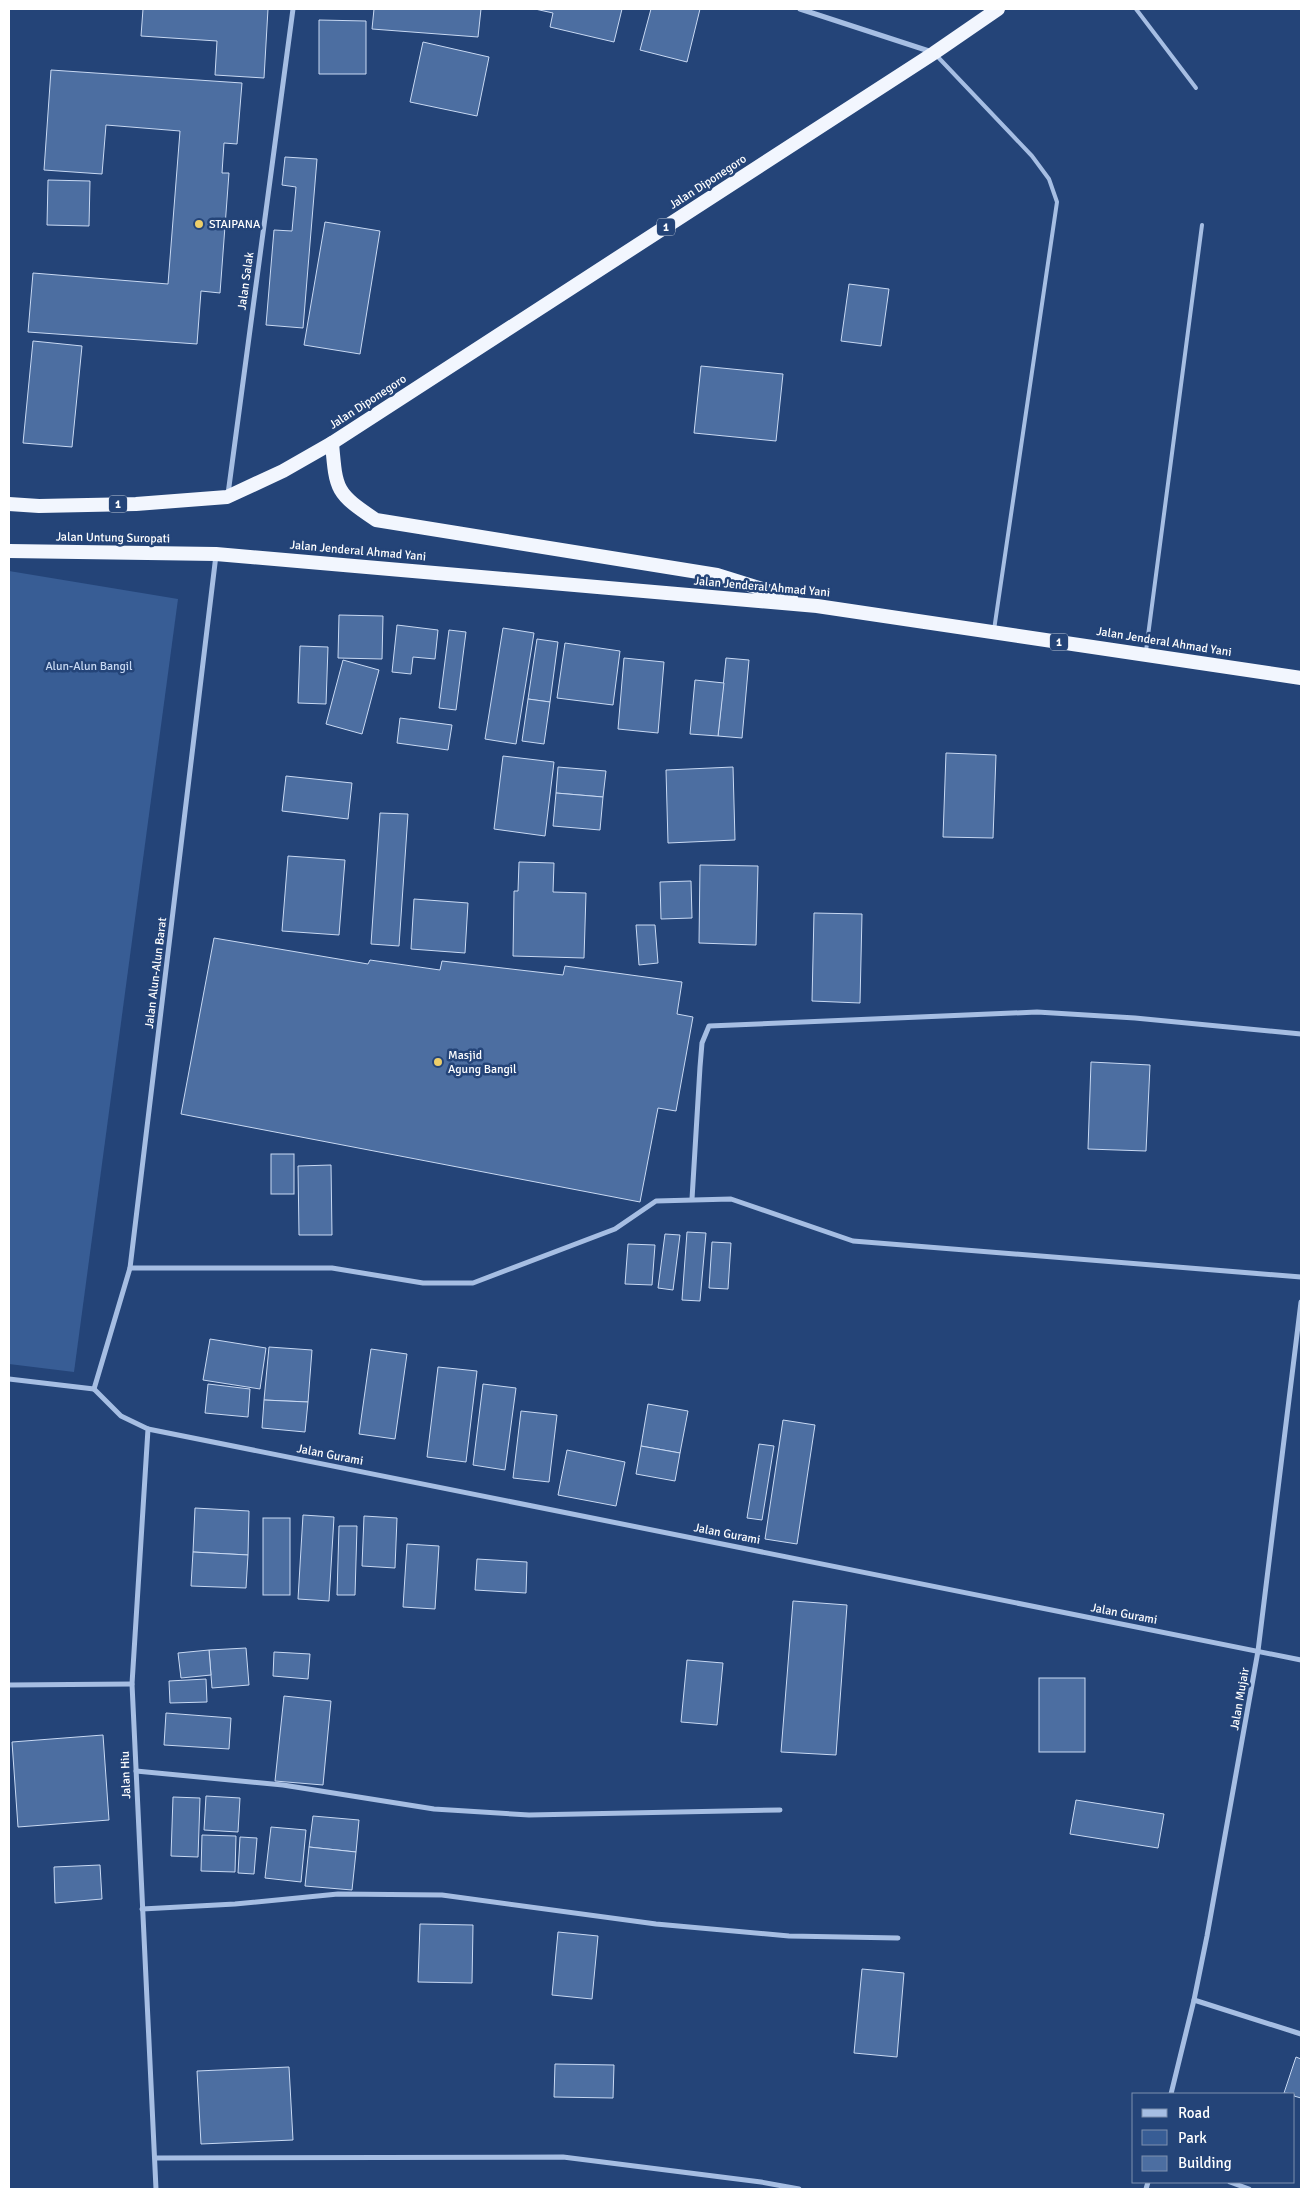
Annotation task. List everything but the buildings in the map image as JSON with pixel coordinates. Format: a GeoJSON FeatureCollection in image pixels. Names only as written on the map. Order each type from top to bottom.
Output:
{"type":"FeatureCollection","features":[{"type":"Feature","properties":{"kind":"highway","name":"Jalan Diponegoro"},"geometry":{"type":"LineString","coordinates":[[332,443],[934,53],[998,9]]}},
{"type":"Feature","properties":{"kind":"highway","name":"1"},"geometry":{"type":"LineString","coordinates":[[9,504],[39,506],[136,504],[228,497],[283,471],[332,443],[336,481],[348,501],[376,520],[717,575],[817,606]]}},
{"type":"Feature","properties":{"kind":"highway","name":"Jalan Untung Suropati"},"geometry":{"type":"LineString","coordinates":[[9,551],[216,554]]}},
{"type":"Feature","properties":{"kind":"highway","name":"Jalan Jenderal Ahmad Yani"},"geometry":{"type":"LineString","coordinates":[[216,554],[817,606],[1301,678]]}},
{"type":"Feature","properties":{"kind":"street","name":"Jalan Salak"},"geometry":{"type":"LineString","coordinates":[[228,497],[293,9]]}},
{"type":"Feature","properties":{"kind":"street"},"geometry":{"type":"LineString","coordinates":[[800,9],[934,53]]}},
{"type":"Feature","properties":{"kind":"street","name":"Jalan Alun-Alun Barat"},"geometry":{"type":"LineString","coordinates":[[94,1389],[130,1268],[216,554]]}},
{"type":"Feature","properties":{"kind":"street"},"geometry":{"type":"LineString","coordinates":[[692,1199],[702,1043],[709,1026],[1037,1012],[1135,1018],[1301,1034]]}},
{"type":"Feature","properties":{"kind":"street"},"geometry":{"type":"LineString","coordinates":[[130,1268],[332,1268],[423,1283],[473,1283],[615,1229],[656,1202],[692,1199],[731,1199],[853,1240],[1301,1277]]}},
{"type":"Feature","properties":{"kind":"street","name":"Jalan Mujair"},"geometry":{"type":"LineString","coordinates":[[1170,2093],[1194,2000],[1258,1651],[1301,1302]]}},
{"type":"Feature","properties":{"kind":"street"},"geometry":{"type":"LineString","coordinates":[[9,1380],[94,1389],[121,1416],[148,1429]]}},
{"type":"Feature","properties":{"kind":"street","name":"Jalan Gurami"},"geometry":{"type":"LineString","coordinates":[[148,1429],[1301,1660]]}},
{"type":"Feature","properties":{"kind":"street","name":"Jalan Hiu"},"geometry":{"type":"LineString","coordinates":[[148,1429],[132,1684],[156,2189]]}},
{"type":"Feature","properties":{"kind":"street"},"geometry":{"type":"LineString","coordinates":[[9,1685],[132,1684]]}},
{"type":"Feature","properties":{"kind":"street"},"geometry":{"type":"LineString","coordinates":[[136,1771],[283,1784],[434,1809],[519,1814],[632,1814],[780,1810]]}},
{"type":"Feature","properties":{"kind":"street"},"geometry":{"type":"LineString","coordinates":[[142,1908],[235,1904],[338,1894],[442,1895],[656,1924],[789,1936],[898,1938]]}},
{"type":"Feature","properties":{"kind":"street"},"geometry":{"type":"LineString","coordinates":[[1194,2000],[1301,2034]]}},
{"type":"Feature","properties":{"kind":"street"},"geometry":{"type":"LineString","coordinates":[[155,2158],[563,2157],[761,2182],[799,2189]]}},
{"type":"Feature","properties":{"kind":"street"},"geometry":{"type":"LineString","coordinates":[[1233,2183],[1249,2189]]}},
{"type":"Feature","properties":{"kind":"lane"},"geometry":{"type":"LineString","coordinates":[[1136,9],[1196,88]]}},
{"type":"Feature","properties":{"kind":"lane"},"geometry":{"type":"LineString","coordinates":[[934,53],[1032,156],[1049,179],[1057,202],[994,632]]}},
{"type":"Feature","properties":{"kind":"lane"},"geometry":{"type":"LineString","coordinates":[[1146,655],[1202,225]]}},
{"type":"Feature","properties":{"kind":"green space","name":"Alun-Alun Bangil"},"geometry":{"type":"Polygon","coordinates":[[[9,571],[178,599],[74,1372],[9,1364],[9,571]]]}},
{"type":"Feature","properties":{"kind":"place","name":"STAIPANA"},"geometry":{"type":"Point","coordinates":[199,224]}},
{"type":"Feature","properties":{"kind":"place","name":"Masjid Agung Bangil"},"geometry":{"type":"Point","coordinates":[438,1062]}}]}
